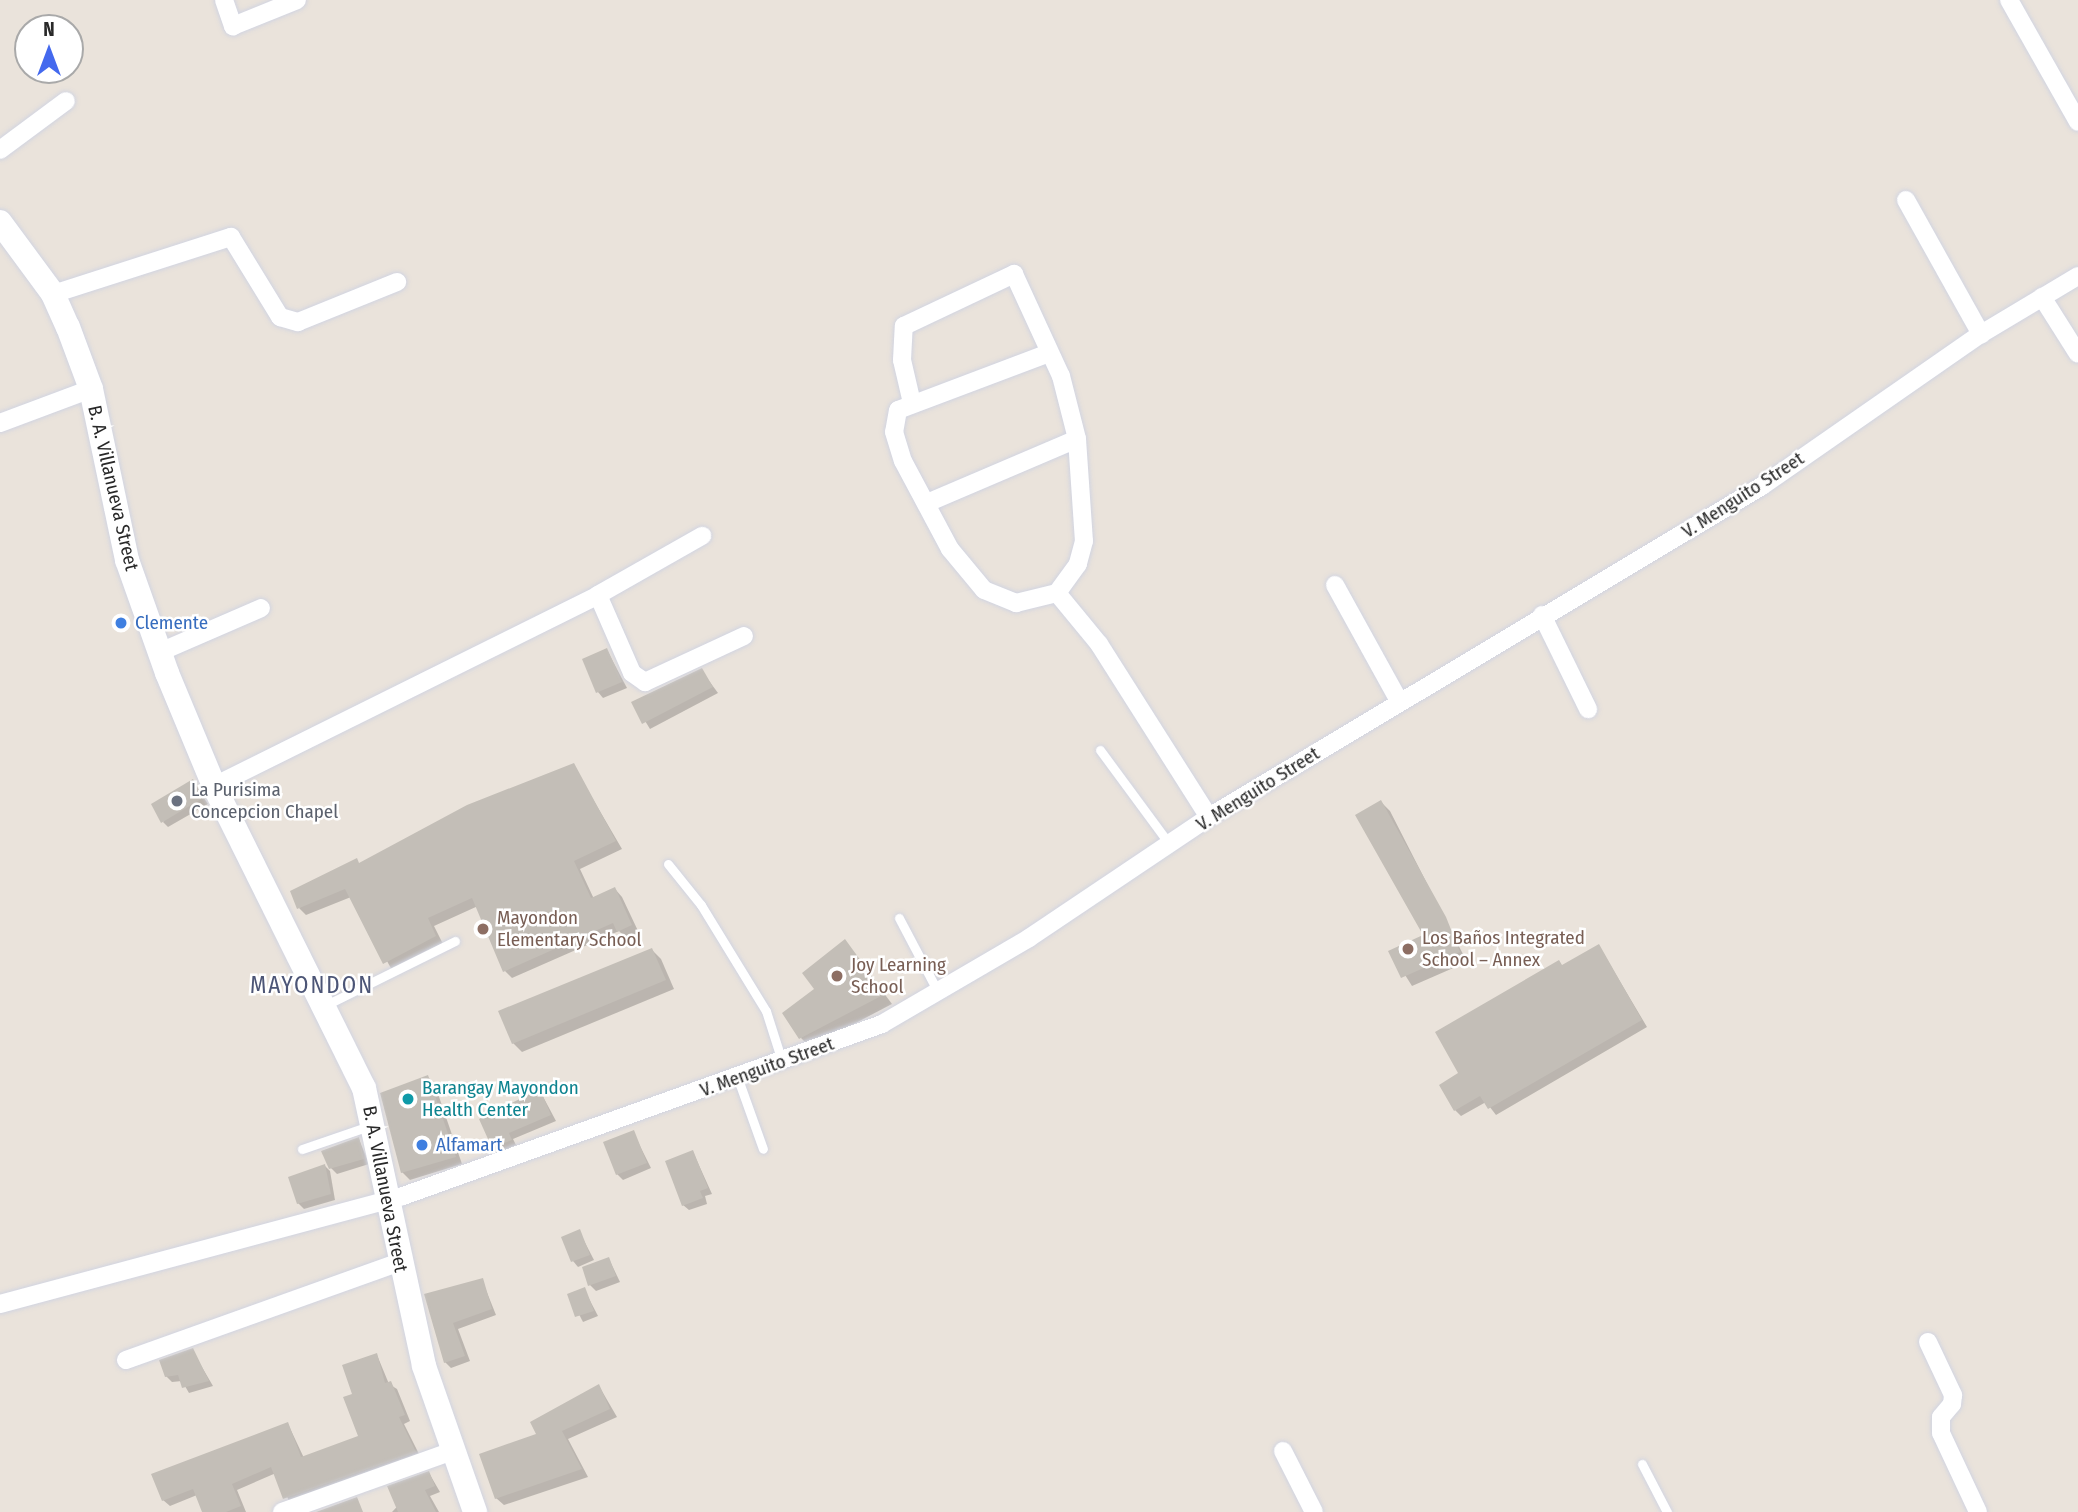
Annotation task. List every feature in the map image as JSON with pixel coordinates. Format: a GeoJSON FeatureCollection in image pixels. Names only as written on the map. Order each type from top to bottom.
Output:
{"type":"FeatureCollection","features":[{"type":"Feature","properties":{"kind":"street"},"geometry":{"type":"LineString","coordinates":[[224,0],[233,26],[297,0]]}},
{"type":"Feature","properties":{"kind":"street"},"geometry":{"type":"LineString","coordinates":[[2009,0],[2078,122]]}},
{"type":"Feature","properties":{"kind":"street"},"geometry":{"type":"LineString","coordinates":[[0,150],[66,101]]}},
{"type":"Feature","properties":{"kind":"street"},"geometry":{"type":"LineString","coordinates":[[1906,200],[1981,334]]}},
{"type":"Feature","properties":{"kind":"street","name":"B. A. Villanueva Street"},"geometry":{"type":"LineString","coordinates":[[0,222],[53,294],[90,389],[121,536],[160,652],[214,786],[321,1008],[364,1088],[374,1124],[400,1262],[424,1366],[475,1512]]}},
{"type":"Feature","properties":{"kind":"street"},"geometry":{"type":"LineString","coordinates":[[53,294],[232,237],[280,317],[298,322],[397,282]]}},
{"type":"Feature","properties":{"kind":"street"},"geometry":{"type":"LineString","coordinates":[[912,403],[902,360],[904,326],[1014,274],[1061,376],[1077,439],[1084,541],[1078,564],[1057,593],[1016,603],[984,590],[950,549],[903,461],[894,432],[898,410],[1049,353]]}},
{"type":"Feature","properties":{"kind":"street","name":"V. Menguito Street"},"geometry":{"type":"LineString","coordinates":[[0,1304],[389,1200],[783,1063],[883,1024],[939,993],[1171,846],[1209,817],[1542,615],[1762,486],[1981,334],[2078,276]]}},
{"type":"Feature","properties":{"kind":"street"},"geometry":{"type":"LineString","coordinates":[[2042,297],[2078,354]]}},
{"type":"Feature","properties":{"kind":"street"},"geometry":{"type":"LineString","coordinates":[[0,423],[90,389]]}},
{"type":"Feature","properties":{"kind":"street"},"geometry":{"type":"LineString","coordinates":[[927,503],[1077,439]]}},
{"type":"Feature","properties":{"kind":"street"},"geometry":{"type":"LineString","coordinates":[[214,786],[598,595],[702,536]]}},
{"type":"Feature","properties":{"kind":"street"},"geometry":{"type":"LineString","coordinates":[[1335,585],[1399,701]]}},
{"type":"Feature","properties":{"kind":"street"},"geometry":{"type":"LineString","coordinates":[[1057,593],[1099,644],[1209,817]]}},
{"type":"Feature","properties":{"kind":"street"},"geometry":{"type":"LineString","coordinates":[[598,595],[632,673],[645,682],[744,636]]}},
{"type":"Feature","properties":{"kind":"street"},"geometry":{"type":"LineString","coordinates":[[160,652],[261,608]]}},
{"type":"Feature","properties":{"kind":"street"},"geometry":{"type":"LineString","coordinates":[[1542,615],[1588,709]]}},
{"type":"Feature","properties":{"kind":"street"},"geometry":{"type":"LineString","coordinates":[[126,1360],[400,1262]]}},
{"type":"Feature","properties":{"kind":"street"},"geometry":{"type":"LineString","coordinates":[[1928,1342],[1953,1395],[1952,1404],[1941,1418],[1941,1433],[1978,1512]]}},
{"type":"Feature","properties":{"kind":"street"},"geometry":{"type":"LineString","coordinates":[[282,1512],[455,1450]]}},
{"type":"Feature","properties":{"kind":"street"},"geometry":{"type":"LineString","coordinates":[[1283,1451],[1314,1512]]}},
{"type":"Feature","properties":{"kind":"lane"},"geometry":{"type":"LineString","coordinates":[[1100,750],[1171,846]]}},
{"type":"Feature","properties":{"kind":"lane"},"geometry":{"type":"LineString","coordinates":[[668,864],[701,905],[766,1011],[783,1063]]}},
{"type":"Feature","properties":{"kind":"lane"},"geometry":{"type":"LineString","coordinates":[[899,918],[939,993]]}},
{"type":"Feature","properties":{"kind":"lane"},"geometry":{"type":"LineString","coordinates":[[321,1008],[455,941]]}},
{"type":"Feature","properties":{"kind":"lane"},"geometry":{"type":"LineString","coordinates":[[738,1079],[763,1149]]}},
{"type":"Feature","properties":{"kind":"lane"},"geometry":{"type":"LineString","coordinates":[[302,1149],[374,1124]]}},
{"type":"Feature","properties":{"kind":"lane"},"geometry":{"type":"LineString","coordinates":[[1642,1464],[1667,1512]]}},
{"type":"Feature","properties":{"kind":"building"},"geometry":{"type":"Polygon","coordinates":[[[607,648],[622,682],[596,693],[582,659],[607,648]]]}},
{"type":"Feature","properties":{"kind":"building"},"geometry":{"type":"Polygon","coordinates":[[[702,668],[713,687],[642,724],[631,702],[702,668]]]}},
{"type":"Feature","properties":{"kind":"building"},"geometry":{"type":"Polygon","coordinates":[[[574,763],[616,841],[574,861],[591,898],[615,887],[632,925],[617,932],[613,923],[503,972],[472,898],[428,918],[436,936],[383,964],[345,889],[297,909],[290,891],[357,858],[359,863],[467,805],[574,763]]]}},
{"type":"Feature","properties":{"kind":"building","name":"La Purisima Concepcion Chapel"},"geometry":{"type":"Polygon","coordinates":[[[193,779],[203,798],[161,823],[151,804],[193,779]]]}},
{"type":"Feature","properties":{"kind":"building"},"geometry":{"type":"Polygon","coordinates":[[[1381,800],[1446,917],[1460,952],[1401,978],[1388,951],[1423,935],[1355,815],[1381,800]]]}},
{"type":"Feature","properties":{"kind":"building","name":"Joy Learning School"},"geometry":{"type":"Polygon","coordinates":[[[845,939],[885,994],[799,1039],[782,1013],[814,989],[802,973],[845,939]]]}},
{"type":"Feature","properties":{"kind":"building"},"geometry":{"type":"Polygon","coordinates":[[[1599,944],[1642,1020],[1488,1109],[1480,1096],[1454,1111],[1439,1085],[1458,1073],[1435,1032],[1559,960],[1562,965],[1599,944]]]}},
{"type":"Feature","properties":{"kind":"building"},"geometry":{"type":"Polygon","coordinates":[[[652,948],[666,980],[512,1044],[498,1011],[652,948]]]}},
{"type":"Feature","properties":{"kind":"building"},"geometry":{"type":"Polygon","coordinates":[[[428,1075],[456,1157],[401,1173],[380,1093],[428,1075]]]}},
{"type":"Feature","properties":{"kind":"building"},"geometry":{"type":"Polygon","coordinates":[[[540,1089],[551,1115],[509,1133],[512,1140],[492,1148],[479,1119],[540,1089]]]}},
{"type":"Feature","properties":{"kind":"building"},"geometry":{"type":"Polygon","coordinates":[[[634,1130],[647,1163],[616,1175],[603,1142],[634,1130]]]}},
{"type":"Feature","properties":{"kind":"building"},"geometry":{"type":"Polygon","coordinates":[[[359,1137],[364,1159],[329,1169],[321,1151],[359,1137]]]}},
{"type":"Feature","properties":{"kind":"building"},"geometry":{"type":"Polygon","coordinates":[[[693,1150],[708,1188],[700,1191],[703,1198],[682,1206],[665,1161],[693,1150]]]}},
{"type":"Feature","properties":{"kind":"building"},"geometry":{"type":"Polygon","coordinates":[[[325,1164],[331,1194],[297,1204],[288,1177],[325,1164]]]}},
{"type":"Feature","properties":{"kind":"building"},"geometry":{"type":"Polygon","coordinates":[[[580,1229],[590,1255],[571,1262],[561,1237],[580,1229]]]}},
{"type":"Feature","properties":{"kind":"building"},"geometry":{"type":"Polygon","coordinates":[[[609,1257],[616,1276],[588,1286],[582,1267],[609,1257]]]}},
{"type":"Feature","properties":{"kind":"building"},"geometry":{"type":"Polygon","coordinates":[[[483,1278],[492,1309],[453,1323],[465,1356],[444,1363],[424,1294],[483,1278]]]}},
{"type":"Feature","properties":{"kind":"building"},"geometry":{"type":"Polygon","coordinates":[[[585,1287],[594,1311],[575,1317],[567,1294],[585,1287]]]}},
{"type":"Feature","properties":{"kind":"building"},"geometry":{"type":"Polygon","coordinates":[[[193,1348],[209,1381],[182,1388],[178,1375],[165,1377],[159,1360],[193,1348]]]}},
{"type":"Feature","properties":{"kind":"building"},"geometry":{"type":"Polygon","coordinates":[[[377,1353],[385,1383],[391,1381],[405,1415],[399,1417],[416,1452],[283,1499],[271,1467],[232,1484],[241,1506],[226,1512],[202,1512],[193,1489],[162,1501],[151,1474],[288,1422],[301,1457],[358,1436],[343,1397],[352,1394],[342,1365],[377,1353]]]}},
{"type":"Feature","properties":{"kind":"building"},"geometry":{"type":"Polygon","coordinates":[[[599,1384],[610,1409],[562,1431],[582,1469],[495,1499],[479,1454],[536,1434],[530,1422],[599,1384]]]}},
{"type":"Feature","properties":{"kind":"building"},"geometry":{"type":"Polygon","coordinates":[[[429,1471],[435,1486],[425,1490],[436,1512],[398,1512],[387,1486],[429,1471]]]}},
{"type":"Feature","properties":{"kind":"building"},"geometry":{"type":"Polygon","coordinates":[[[357,1497],[363,1512],[316,1512],[357,1497]]]}},
{"type":"Feature","properties":{"kind":"place","name":"Clemente"},"geometry":{"type":"Point","coordinates":[121,623]}},
{"type":"Feature","properties":{"kind":"place","name":"La Purisima Concepcion Chapel"},"geometry":{"type":"Point","coordinates":[177,801]}},
{"type":"Feature","properties":{"kind":"place","name":"Mayondon Elementary School"},"geometry":{"type":"Point","coordinates":[483,929]}},
{"type":"Feature","properties":{"kind":"place","name":"Los Baños Integrated School – Annex"},"geometry":{"type":"Point","coordinates":[1408,949]}},
{"type":"Feature","properties":{"kind":"place","name":"Joy Learning School"},"geometry":{"type":"Point","coordinates":[837,976]}},
{"type":"Feature","properties":{"kind":"place","name":"Barangay Mayondon Health Center"},"geometry":{"type":"Point","coordinates":[408,1099]}},
{"type":"Feature","properties":{"kind":"place","name":"Alfamart"},"geometry":{"type":"Point","coordinates":[422,1145]}},
{"type":"Feature","properties":{"kind":"district","name":"MAYONDON"},"geometry":{"type":"Point","coordinates":[312,985]}}]}
